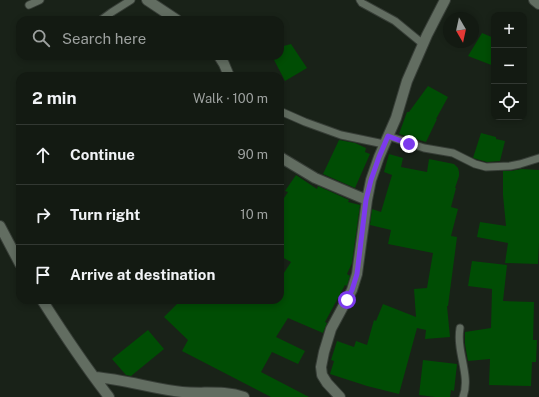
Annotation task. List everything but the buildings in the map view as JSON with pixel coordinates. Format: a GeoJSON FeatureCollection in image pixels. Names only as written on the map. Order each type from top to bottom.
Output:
{"type":"FeatureCollection","features":[{"type":"Feature","properties":{"kind":"street"},"geometry":{"type":"LineString","coordinates":[[147,0],[171,16]]}},
{"type":"Feature","properties":{"kind":"street"},"geometry":{"type":"LineString","coordinates":[[340,397],[322,375],[321,367],[324,352],[331,329],[352,290],[357,274],[366,200],[371,180],[396,118],[407,81],[423,44],[445,0]]}},
{"type":"Feature","properties":{"kind":"street"},"geometry":{"type":"LineString","coordinates":[[534,0],[539,4]]}},
{"type":"Feature","properties":{"kind":"street"},"geometry":{"type":"LineString","coordinates":[[222,60],[227,72]]}},
{"type":"Feature","properties":{"kind":"street"},"geometry":{"type":"LineString","coordinates":[[284,159],[316,178],[366,200]]}},
{"type":"Feature","properties":{"kind":"street"},"geometry":{"type":"LineString","coordinates":[[0,226],[16,256]]}},
{"type":"Feature","properties":{"kind":"street"},"geometry":{"type":"LineString","coordinates":[[45,304],[63,333],[109,397]]}},
{"type":"Feature","properties":{"kind":"street"},"geometry":{"type":"LineString","coordinates":[[94,377],[171,390],[236,394],[244,397]]}},
{"type":"Feature","properties":{"kind":"lane"},"geometry":{"type":"LineString","coordinates":[[29,5],[40,0]]}},
{"type":"Feature","properties":{"kind":"lane"},"geometry":{"type":"LineString","coordinates":[[106,16],[131,0]]}},
{"type":"Feature","properties":{"kind":"lane"},"geometry":{"type":"LineString","coordinates":[[360,0],[395,21],[423,44]]}},
{"type":"Feature","properties":{"kind":"lane"},"geometry":{"type":"LineString","coordinates":[[284,113],[341,135],[386,140],[453,153],[475,164],[486,167],[510,166],[539,158]]}},
{"type":"Feature","properties":{"kind":"lane"},"geometry":{"type":"LineString","coordinates":[[460,328],[460,347],[465,383],[463,397]]}},
{"type":"Feature","properties":{"kind":"route"},"geometry":{"type":"LineString","coordinates":[[347,300],[357,274],[365,219],[366,200],[379,157],[388,136],[409,144]]}}]}
